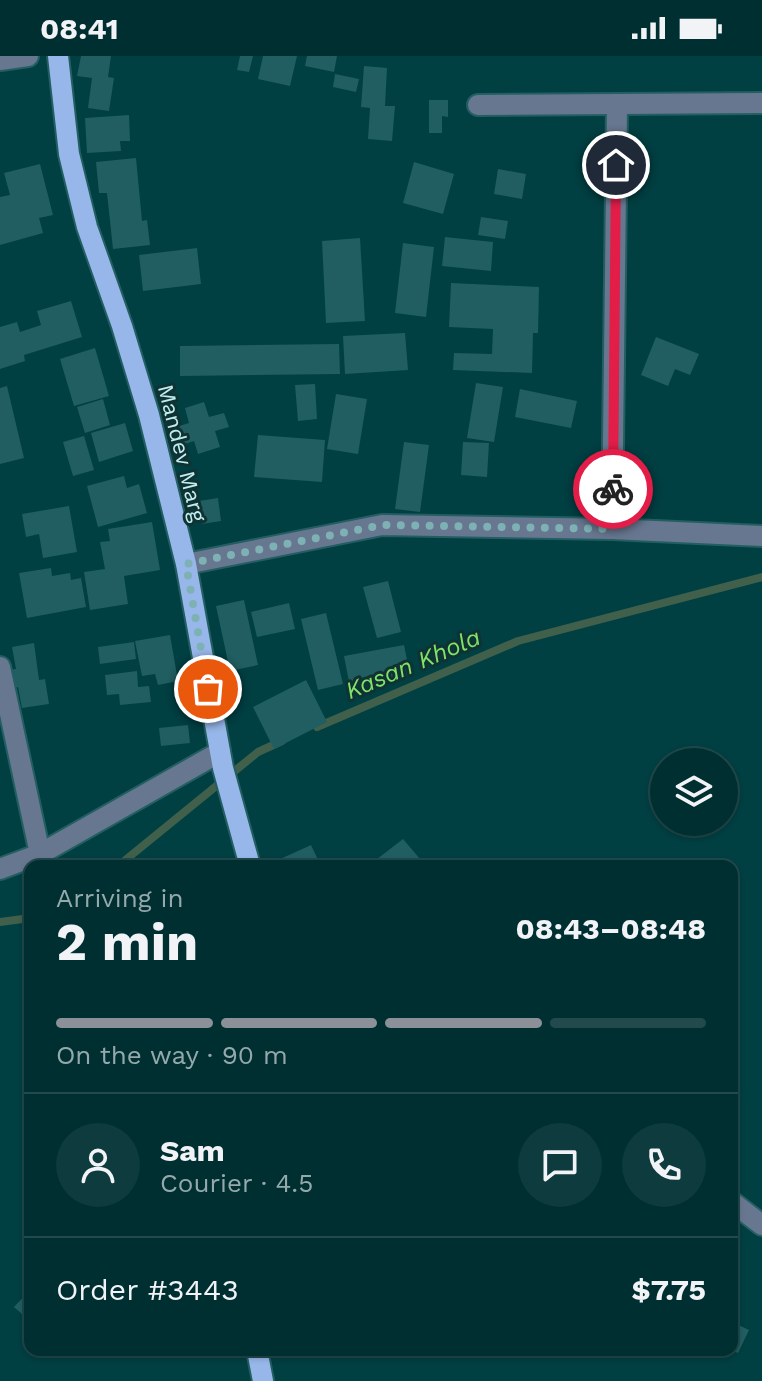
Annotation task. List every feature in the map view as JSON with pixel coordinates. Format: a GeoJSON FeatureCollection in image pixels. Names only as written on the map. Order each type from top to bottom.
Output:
{"type":"FeatureCollection","features":[{"type":"Feature","properties":{"kind":"main road","name":"Mandev Marg"},"geometry":{"type":"LineString","coordinates":[[58,56],[69,154],[87,227],[149,415],[186,564],[221,760],[247,857]]}},
{"type":"Feature","properties":{"kind":"main road"},"geometry":{"type":"LineString","coordinates":[[258,1356],[263,1381]]}},
{"type":"Feature","properties":{"kind":"street"},"geometry":{"type":"LineString","coordinates":[[0,60],[28,56]]}},
{"type":"Feature","properties":{"kind":"street"},"geometry":{"type":"LineString","coordinates":[[478,105],[762,103]]}},
{"type":"Feature","properties":{"kind":"street"},"geometry":{"type":"LineString","coordinates":[[612,529],[617,104]]}},
{"type":"Feature","properties":{"kind":"street"},"geometry":{"type":"LineString","coordinates":[[186,564],[382,525],[612,529],[762,536]]}},
{"type":"Feature","properties":{"kind":"street"},"geometry":{"type":"LineString","coordinates":[[0,667],[40,854]]}},
{"type":"Feature","properties":{"kind":"street"},"geometry":{"type":"LineString","coordinates":[[0,869],[40,854],[221,760]]}},
{"type":"Feature","properties":{"kind":"street"},"geometry":{"type":"LineString","coordinates":[[738,1207],[762,1225]]}},
{"type":"Feature","properties":{"kind":"building"},"geometry":{"type":"Polygon","coordinates":[[[81,56],[111,56],[108,77],[114,78],[109,111],[88,108],[92,78],[77,76],[81,56]]]}},
{"type":"Feature","properties":{"kind":"building"},"geometry":{"type":"Polygon","coordinates":[[[240,56],[253,56],[249,72],[237,70],[240,56]]]}},
{"type":"Feature","properties":{"kind":"building"},"geometry":{"type":"Polygon","coordinates":[[[263,56],[297,56],[290,86],[258,79],[263,56]]]}},
{"type":"Feature","properties":{"kind":"building"},"geometry":{"type":"Polygon","coordinates":[[[307,56],[337,56],[334,72],[305,66],[307,56]]]}},
{"type":"Feature","properties":{"kind":"building"},"geometry":{"type":"Polygon","coordinates":[[[364,66],[387,68],[385,106],[395,106],[392,141],[368,139],[370,108],[361,107],[364,66]]]}},
{"type":"Feature","properties":{"kind":"building"},"geometry":{"type":"Polygon","coordinates":[[[335,74],[359,79],[356,92],[333,87],[335,74]]]}},
{"type":"Feature","properties":{"kind":"building"},"geometry":{"type":"Polygon","coordinates":[[[429,100],[448,100],[448,117],[442,116],[442,133],[429,133],[429,100]]]}},
{"type":"Feature","properties":{"kind":"building"},"geometry":{"type":"Polygon","coordinates":[[[129,115],[130,141],[120,141],[121,151],[87,153],[85,118],[129,115]]]}},
{"type":"Feature","properties":{"kind":"building"},"geometry":{"type":"Polygon","coordinates":[[[136,158],[142,221],[147,220],[150,245],[113,249],[107,193],[99,193],[96,162],[136,158]]]}},
{"type":"Feature","properties":{"kind":"building"},"geometry":{"type":"Polygon","coordinates":[[[414,162],[454,174],[443,214],[403,203],[414,162]]]}},
{"type":"Feature","properties":{"kind":"building"},"geometry":{"type":"Polygon","coordinates":[[[40,164],[53,215],[39,218],[43,233],[0,245],[0,197],[10,195],[4,173],[40,164]]]}},
{"type":"Feature","properties":{"kind":"building"},"geometry":{"type":"Polygon","coordinates":[[[498,169],[526,174],[522,199],[494,194],[498,169]]]}},
{"type":"Feature","properties":{"kind":"building"},"geometry":{"type":"Polygon","coordinates":[[[481,217],[508,221],[505,239],[478,235],[481,217]]]}},
{"type":"Feature","properties":{"kind":"building"},"geometry":{"type":"Polygon","coordinates":[[[445,237],[493,242],[491,271],[442,266],[445,237]]]}},
{"type":"Feature","properties":{"kind":"building"},"geometry":{"type":"Polygon","coordinates":[[[360,238],[365,321],[326,323],[322,241],[360,238]]]}},
{"type":"Feature","properties":{"kind":"building"},"geometry":{"type":"Polygon","coordinates":[[[403,243],[434,247],[426,317],[395,313],[403,243]]]}},
{"type":"Feature","properties":{"kind":"building"},"geometry":{"type":"Polygon","coordinates":[[[197,248],[201,284],[143,291],[139,255],[197,248]]]}},
{"type":"Feature","properties":{"kind":"building"},"geometry":{"type":"Polygon","coordinates":[[[451,283],[539,287],[538,333],[533,333],[532,373],[453,370],[454,353],[492,354],[493,329],[449,327],[451,283]]]}},
{"type":"Feature","properties":{"kind":"building"},"geometry":{"type":"Polygon","coordinates":[[[71,301],[82,337],[24,355],[25,361],[0,369],[0,327],[17,322],[20,332],[41,325],[37,311],[71,301]]]}},
{"type":"Feature","properties":{"kind":"building"},"geometry":{"type":"Polygon","coordinates":[[[405,333],[408,370],[345,374],[343,336],[405,333]]]}},
{"type":"Feature","properties":{"kind":"building"},"geometry":{"type":"Polygon","coordinates":[[[656,337],[699,354],[690,375],[675,369],[668,386],[641,375],[656,337]]]}},
{"type":"Feature","properties":{"kind":"building"},"geometry":{"type":"Polygon","coordinates":[[[339,344],[340,374],[180,376],[180,346],[339,344]]]}},
{"type":"Feature","properties":{"kind":"building"},"geometry":{"type":"Polygon","coordinates":[[[95,348],[109,396],[74,406],[60,359],[95,348]]]}},
{"type":"Feature","properties":{"kind":"building"},"geometry":{"type":"Polygon","coordinates":[[[476,383],[503,387],[494,442],[467,438],[476,383]]]}},
{"type":"Feature","properties":{"kind":"building"},"geometry":{"type":"Polygon","coordinates":[[[315,384],[317,419],[298,421],[295,385],[315,384]]]}},
{"type":"Feature","properties":{"kind":"building"},"geometry":{"type":"Polygon","coordinates":[[[7,386],[24,458],[0,464],[0,388],[7,386]]]}},
{"type":"Feature","properties":{"kind":"building"},"geometry":{"type":"Polygon","coordinates":[[[520,389],[577,401],[571,428],[515,417],[520,389]]]}},
{"type":"Feature","properties":{"kind":"building"},"geometry":{"type":"Polygon","coordinates":[[[336,394],[367,399],[358,454],[327,449],[336,394]]]}},
{"type":"Feature","properties":{"kind":"building"},"geometry":{"type":"Polygon","coordinates":[[[103,399],[110,425],[85,433],[77,407],[103,399]]]}},
{"type":"Feature","properties":{"kind":"building"},"geometry":{"type":"Polygon","coordinates":[[[204,402],[209,417],[224,413],[229,427],[215,431],[220,447],[198,454],[194,441],[182,445],[176,427],[189,423],[185,408],[204,402]]]}},
{"type":"Feature","properties":{"kind":"building"},"geometry":{"type":"Polygon","coordinates":[[[125,423],[133,451],[99,462],[91,433],[125,423]]]}},
{"type":"Feature","properties":{"kind":"building"},"geometry":{"type":"Polygon","coordinates":[[[258,435],[325,440],[322,482],[254,477],[258,435]]]}},
{"type":"Feature","properties":{"kind":"building"},"geometry":{"type":"Polygon","coordinates":[[[84,436],[94,470],[73,476],[63,442],[84,436]]]}},
{"type":"Feature","properties":{"kind":"building"},"geometry":{"type":"Polygon","coordinates":[[[404,442],[429,445],[420,512],[395,509],[404,442]]]}},
{"type":"Feature","properties":{"kind":"building"},"geometry":{"type":"Polygon","coordinates":[[[463,442],[489,443],[487,477],[461,475],[463,442]]]}},
{"type":"Feature","properties":{"kind":"building"},"geometry":{"type":"Polygon","coordinates":[[[124,476],[127,488],[139,484],[147,513],[98,527],[87,486],[124,476]]]}},
{"type":"Feature","properties":{"kind":"building"},"geometry":{"type":"Polygon","coordinates":[[[218,498],[221,521],[202,524],[199,501],[218,498]]]}},
{"type":"Feature","properties":{"kind":"building"},"geometry":{"type":"Polygon","coordinates":[[[69,506],[77,552],[43,558],[39,534],[26,537],[22,514],[69,506]]]}},
{"type":"Feature","properties":{"kind":"building"},"geometry":{"type":"Polygon","coordinates":[[[152,522],[160,570],[124,576],[128,604],[90,610],[84,572],[105,569],[100,542],[110,541],[108,529],[152,522]]]}},
{"type":"Feature","properties":{"kind":"building"},"geometry":{"type":"Polygon","coordinates":[[[51,568],[52,576],[70,573],[71,580],[81,578],[86,607],[27,618],[19,573],[51,568]]]}},
{"type":"Feature","properties":{"kind":"building"},"geometry":{"type":"Polygon","coordinates":[[[388,581],[401,632],[377,638],[363,587],[388,581]]]}},
{"type":"Feature","properties":{"kind":"building"},"geometry":{"type":"Polygon","coordinates":[[[244,600],[258,665],[230,671],[216,606],[244,600]]]}},
{"type":"Feature","properties":{"kind":"building"},"geometry":{"type":"Polygon","coordinates":[[[289,603],[295,629],[257,637],[251,612],[289,603]]]}},
{"type":"Feature","properties":{"kind":"building"},"geometry":{"type":"Polygon","coordinates":[[[326,613],[343,684],[318,690],[301,619],[326,613]]]}},
{"type":"Feature","properties":{"kind":"building"},"geometry":{"type":"Polygon","coordinates":[[[170,635],[178,681],[158,685],[155,674],[142,676],[135,641],[170,635]]]}},
{"type":"Feature","properties":{"kind":"building"},"geometry":{"type":"Polygon","coordinates":[[[134,642],[136,659],[100,664],[98,647],[134,642]]]}},
{"type":"Feature","properties":{"kind":"building"},"geometry":{"type":"Polygon","coordinates":[[[34,643],[39,680],[45,679],[49,704],[22,708],[18,687],[12,689],[9,670],[16,669],[12,647],[34,643]]]}},
{"type":"Feature","properties":{"kind":"building"},"geometry":{"type":"Polygon","coordinates":[[[404,645],[410,675],[350,687],[344,656],[404,645]]]}},
{"type":"Feature","properties":{"kind":"building"},"geometry":{"type":"Polygon","coordinates":[[[137,671],[138,687],[149,686],[151,702],[120,705],[119,694],[107,695],[105,675],[137,671]]]}},
{"type":"Feature","properties":{"kind":"building"},"geometry":{"type":"Polygon","coordinates":[[[306,680],[327,722],[274,749],[253,707],[306,680]]]}},
{"type":"Feature","properties":{"kind":"building"},"geometry":{"type":"Polygon","coordinates":[[[188,725],[190,743],[161,746],[159,728],[188,725]]]}},
{"type":"Feature","properties":{"kind":"building"},"geometry":{"type":"Polygon","coordinates":[[[403,839],[421,860],[376,860],[403,839]]]}},
{"type":"Feature","properties":{"kind":"building"},"geometry":{"type":"Polygon","coordinates":[[[311,845],[318,860],[278,860],[311,845]]]}},
{"type":"Feature","properties":{"kind":"building"},"geometry":{"type":"Polygon","coordinates":[[[24,1296],[24,1316],[14,1307],[24,1296]]]}},
{"type":"Feature","properties":{"kind":"building"},"geometry":{"type":"Polygon","coordinates":[[[738,1325],[749,1330],[738,1353],[738,1325]]]}},
{"type":"Feature","properties":{"kind":"waterway","name":"Kasan Khola"},"geometry":{"type":"LineString","coordinates":[[317,727],[518,641],[762,577]]}},
{"type":"Feature","properties":{"kind":"waterway","name":"Kasan Khola"},"geometry":{"type":"LineString","coordinates":[[125,860],[258,752],[282,741]]}},
{"type":"Feature","properties":{"kind":"waterway","name":"Kasan Khola"},"geometry":{"type":"LineString","coordinates":[[0,922],[24,919]]}},
{"type":"Feature","properties":{"kind":"way so far"},"geometry":{"type":"LineString","coordinates":[[208,689],[186,564],[382,525],[612,529],[613,489]]}},
{"type":"Feature","properties":{"kind":"route"},"geometry":{"type":"LineString","coordinates":[[613,489],[616,165]]}}]}
